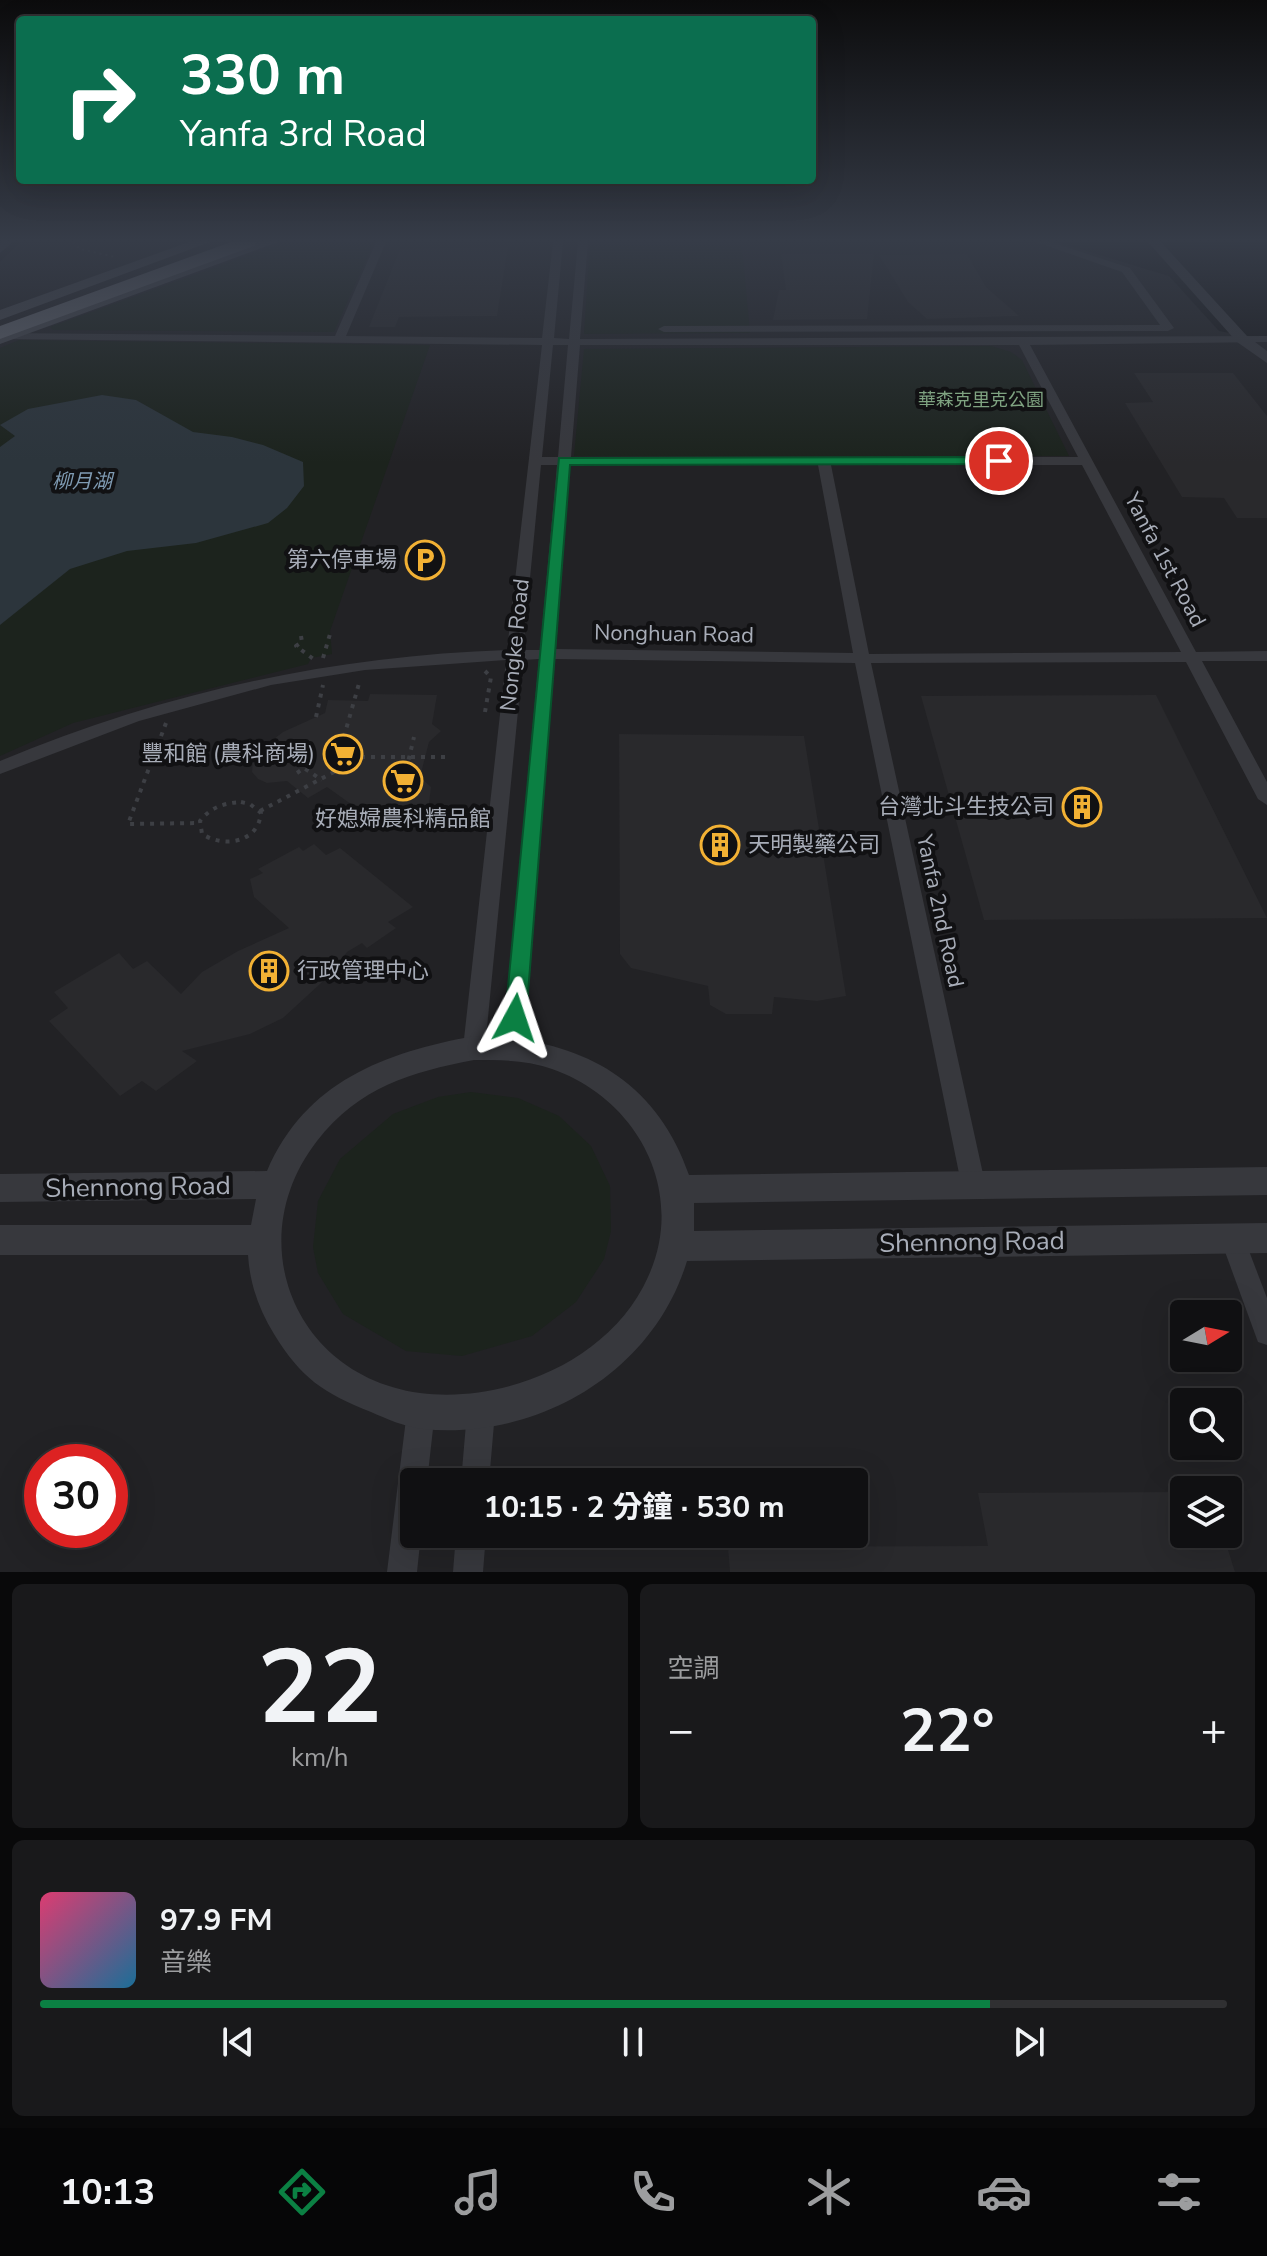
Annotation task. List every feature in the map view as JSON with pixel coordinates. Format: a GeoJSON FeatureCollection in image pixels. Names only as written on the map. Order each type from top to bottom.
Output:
{"type":"FeatureCollection","features":[{"type":"Feature","properties":{"kind":"highway"},"geometry":{"type":"LineString","coordinates":[[1,333],[43,315]]}},
{"type":"Feature","properties":{"kind":"highway"},"geometry":{"type":"LineString","coordinates":[[1,333],[49,315]]}},
{"type":"Feature","properties":{"kind":"main road"},"geometry":{"type":"LineString","coordinates":[[1,333],[53,315]]}},
{"type":"Feature","properties":{"kind":"street"},"geometry":{"type":"LineString","coordinates":[[338,341],[349,315]]}},
{"type":"Feature","properties":{"kind":"street","name":"Nongke Road"},"geometry":{"type":"LineString","coordinates":[[474,1048],[549,315]]}},
{"type":"Feature","properties":{"kind":"street","name":"Nongke Road"},"geometry":{"type":"LineString","coordinates":[[513,1049],[576,315]]}},
{"type":"Feature","properties":{"kind":"street"},"geometry":{"type":"LineString","coordinates":[[664,329],[1168,328],[1159,315]]}},
{"type":"Feature","properties":{"kind":"street"},"geometry":{"type":"LineString","coordinates":[[1221,315],[1242,339],[1267,358]]}},
{"type":"Feature","properties":{"kind":"street"},"geometry":{"type":"LineString","coordinates":[[1,333],[338,341],[1023,342],[1242,339],[1267,342]]}},
{"type":"Feature","properties":{"kind":"street","name":"Yanfa 1st Road"},"geometry":{"type":"LineString","coordinates":[[1023,342],[1267,799]]}},
{"type":"Feature","properties":{"kind":"street"},"geometry":{"type":"LineString","coordinates":[[534,461],[1087,461]]}},
{"type":"Feature","properties":{"kind":"street","name":"Yanfa 2nd Road"},"geometry":{"type":"LineString","coordinates":[[824,461],[862,659],[973,1183]]}},
{"type":"Feature","properties":{"kind":"street","name":"Nonghuan Road"},"geometry":{"type":"LineString","coordinates":[[0,768],[144,712],[258,683],[365,665],[514,655],[862,659],[1267,656]]}},
{"type":"Feature","properties":{"kind":"street"},"geometry":{"type":"LineString","coordinates":[[474,1048],[513,1049],[559,1059],[602,1079],[637,1108],[663,1146],[677,1189],[679,1218],[676,1246],[654,1304],[611,1355],[551,1393],[481,1412],[421,1411],[355,1390],[303,1350],[272,1298],[264,1240],[275,1185],[307,1131],[355,1088],[412,1060],[474,1048]]}},
{"type":"Feature","properties":{"kind":"street"},"geometry":{"type":"LineString","coordinates":[[677,1189],[1267,1181]]}},
{"type":"Feature","properties":{"kind":"street","name":"Shennong Road"},"geometry":{"type":"LineString","coordinates":[[0,1188],[275,1185]]}},
{"type":"Feature","properties":{"kind":"street"},"geometry":{"type":"LineString","coordinates":[[1232,1238],[1266,1328]]}},
{"type":"Feature","properties":{"kind":"street","name":"Shennong Road"},"geometry":{"type":"LineString","coordinates":[[676,1246],[1267,1238]]}},
{"type":"Feature","properties":{"kind":"street"},"geometry":{"type":"LineString","coordinates":[[0,1240],[264,1240]]}},
{"type":"Feature","properties":{"kind":"street"},"geometry":{"type":"LineString","coordinates":[[402,1572],[421,1411]]}},
{"type":"Feature","properties":{"kind":"street"},"geometry":{"type":"LineString","coordinates":[[476,1468],[481,1412]]}},
{"type":"Feature","properties":{"kind":"street"},"geometry":{"type":"LineString","coordinates":[[468,1572],[470,1548]]}},
{"type":"Feature","properties":{"kind":"path"},"geometry":{"type":"LineString","coordinates":[[301,636],[302,642],[296,646],[322,662]]}},
{"type":"Feature","properties":{"kind":"path"},"geometry":{"type":"LineString","coordinates":[[474,671],[491,674],[485,712]]}},
{"type":"Feature","properties":{"kind":"path"},"geometry":{"type":"LineString","coordinates":[[348,679],[373,676]]}},
{"type":"Feature","properties":{"kind":"path"},"geometry":{"type":"LineString","coordinates":[[260,811],[334,772],[341,757],[360,677]]}},
{"type":"Feature","properties":{"kind":"path"},"geometry":{"type":"LineString","coordinates":[[310,685],[324,683],[316,717]]}},
{"type":"Feature","properties":{"kind":"path"},"geometry":{"type":"LineString","coordinates":[[168,718],[128,824],[200,823],[212,809],[231,802],[250,804],[260,811]]}},
{"type":"Feature","properties":{"kind":"path"},"geometry":{"type":"LineString","coordinates":[[404,779],[414,737]]}},
{"type":"Feature","properties":{"kind":"path"},"geometry":{"type":"LineString","coordinates":[[341,757],[451,757]]}},
{"type":"Feature","properties":{"kind":"path"},"geometry":{"type":"LineString","coordinates":[[297,773],[304,768],[322,780]]}},
{"type":"Feature","properties":{"kind":"path"},"geometry":{"type":"LineString","coordinates":[[200,823],[202,834],[225,843],[235,841],[259,826],[260,811]]}},
{"type":"Feature","properties":{"kind":"shaded area"},"geometry":{"type":"Polygon","coordinates":[[[0,315],[1205,315],[1219,331],[1267,340],[1267,1572],[0,1572],[0,315]]]}},
{"type":"Feature","properties":{"kind":"green space"},"geometry":{"type":"Polygon","coordinates":[[[82,315],[341,315],[334,332],[53,330],[50,327],[82,315]]]}},
{"type":"Feature","properties":{"kind":"green space"},"geometry":{"type":"Polygon","coordinates":[[[585,315],[748,315],[750,333],[584,334],[585,315]]]}},
{"type":"Feature","properties":{"kind":"green space"},"geometry":{"type":"Polygon","coordinates":[[[19,340],[430,345],[330,631],[332,654],[311,658],[308,664],[73,723],[0,756],[0,348],[19,340]]]}},
{"type":"Feature","properties":{"kind":"green space","name":"華森克里克公園"},"geometry":{"type":"Polygon","coordinates":[[[991,346],[1011,352],[1022,360],[1069,456],[574,456],[584,349],[991,346]]]}},
{"type":"Feature","properties":{"kind":"green space"},"geometry":{"type":"Polygon","coordinates":[[[471,1092],[518,1098],[559,1116],[591,1146],[610,1186],[611,1231],[604,1259],[576,1302],[532,1336],[462,1356],[406,1351],[343,1314],[318,1273],[313,1247],[318,1201],[340,1159],[393,1114],[438,1097],[471,1092]]]}},
{"type":"Feature","properties":{"kind":"water","name":"柳月湖"},"geometry":{"type":"Polygon","coordinates":[[[102,395],[136,400],[193,432],[263,445],[303,462],[304,486],[287,508],[268,523],[196,543],[127,551],[70,569],[0,625],[0,447],[15,436],[0,425],[28,409],[102,395]]]}},
{"type":"Feature","properties":{"kind":"building"},"geometry":{"type":"Polygon","coordinates":[[[374,315],[497,315],[399,317],[395,327],[369,327],[374,315]]]}},
{"type":"Feature","properties":{"kind":"building"},"geometry":{"type":"Polygon","coordinates":[[[774,315],[867,315],[867,319],[773,320],[774,315]]]}},
{"type":"Feature","properties":{"kind":"building"},"geometry":{"type":"Polygon","coordinates":[[[923,315],[1019,316],[927,319],[923,315]]]}},
{"type":"Feature","properties":{"kind":"building"},"geometry":{"type":"Polygon","coordinates":[[[1134,373],[1233,373],[1267,416],[1267,518],[1237,518],[1224,498],[1182,497],[1125,403],[1153,402],[1134,373]]]}},
{"type":"Feature","properties":{"kind":"building","name":"豐和館 (農科商場)"},"geometry":{"type":"Polygon","coordinates":[[[370,694],[437,695],[432,724],[441,731],[429,742],[420,777],[431,787],[428,812],[387,811],[383,827],[350,826],[355,807],[327,787],[308,798],[287,781],[267,783],[252,772],[253,761],[265,746],[283,732],[325,713],[328,700],[368,701],[370,694]]]}},
{"type":"Feature","properties":{"kind":"building","name":"台灣北斗生技公司"},"geometry":{"type":"Polygon","coordinates":[[[1156,695],[1267,918],[984,920],[921,696],[1156,695]]]}},
{"type":"Feature","properties":{"kind":"building","name":"天明製藥公司"},"geometry":{"type":"Polygon","coordinates":[[[619,734],[804,736],[846,996],[817,1001],[774,997],[772,1014],[726,1014],[710,1005],[708,986],[631,968],[620,954],[619,734]]]}},
{"type":"Feature","properties":{"kind":"building","name":"行政管理中心"},"geometry":{"type":"Polygon","coordinates":[[[314,844],[326,855],[340,848],[413,907],[388,922],[396,928],[367,948],[362,943],[347,952],[332,973],[283,1018],[250,1034],[182,1051],[197,1061],[156,1091],[142,1081],[120,1096],[49,1021],[68,1008],[54,992],[119,953],[133,969],[147,961],[181,994],[202,972],[238,951],[289,928],[254,897],[250,879],[263,873],[258,869],[299,847],[303,851],[314,844]]]}},
{"type":"Feature","properties":{"kind":"building"},"geometry":{"type":"Polygon","coordinates":[[[1170,1492],[1170,1548],[1227,1548],[1235,1572],[730,1572],[728,1548],[988,1546],[978,1493],[1170,1492]]]}},
{"type":"Feature","properties":{"kind":"place","name":"第六停車場"},"geometry":{"type":"Point","coordinates":[425,560]}},
{"type":"Feature","properties":{"kind":"place","name":"豐和館 (農科商場)"},"geometry":{"type":"Point","coordinates":[343,754]}},
{"type":"Feature","properties":{"kind":"place","name":"好媳婦農科精品館"},"geometry":{"type":"Point","coordinates":[403,781]}},
{"type":"Feature","properties":{"kind":"place","name":"台灣北斗生技公司"},"geometry":{"type":"Point","coordinates":[1082,807]}},
{"type":"Feature","properties":{"kind":"place","name":"天明製藥公司"},"geometry":{"type":"Point","coordinates":[720,845]}},
{"type":"Feature","properties":{"kind":"place","name":"行政管理中心"},"geometry":{"type":"Point","coordinates":[269,971]}},
{"type":"Feature","properties":{"kind":"route"},"geometry":{"type":"LineString","coordinates":[[515,1018],[564,461],[999,461]]}}]}
